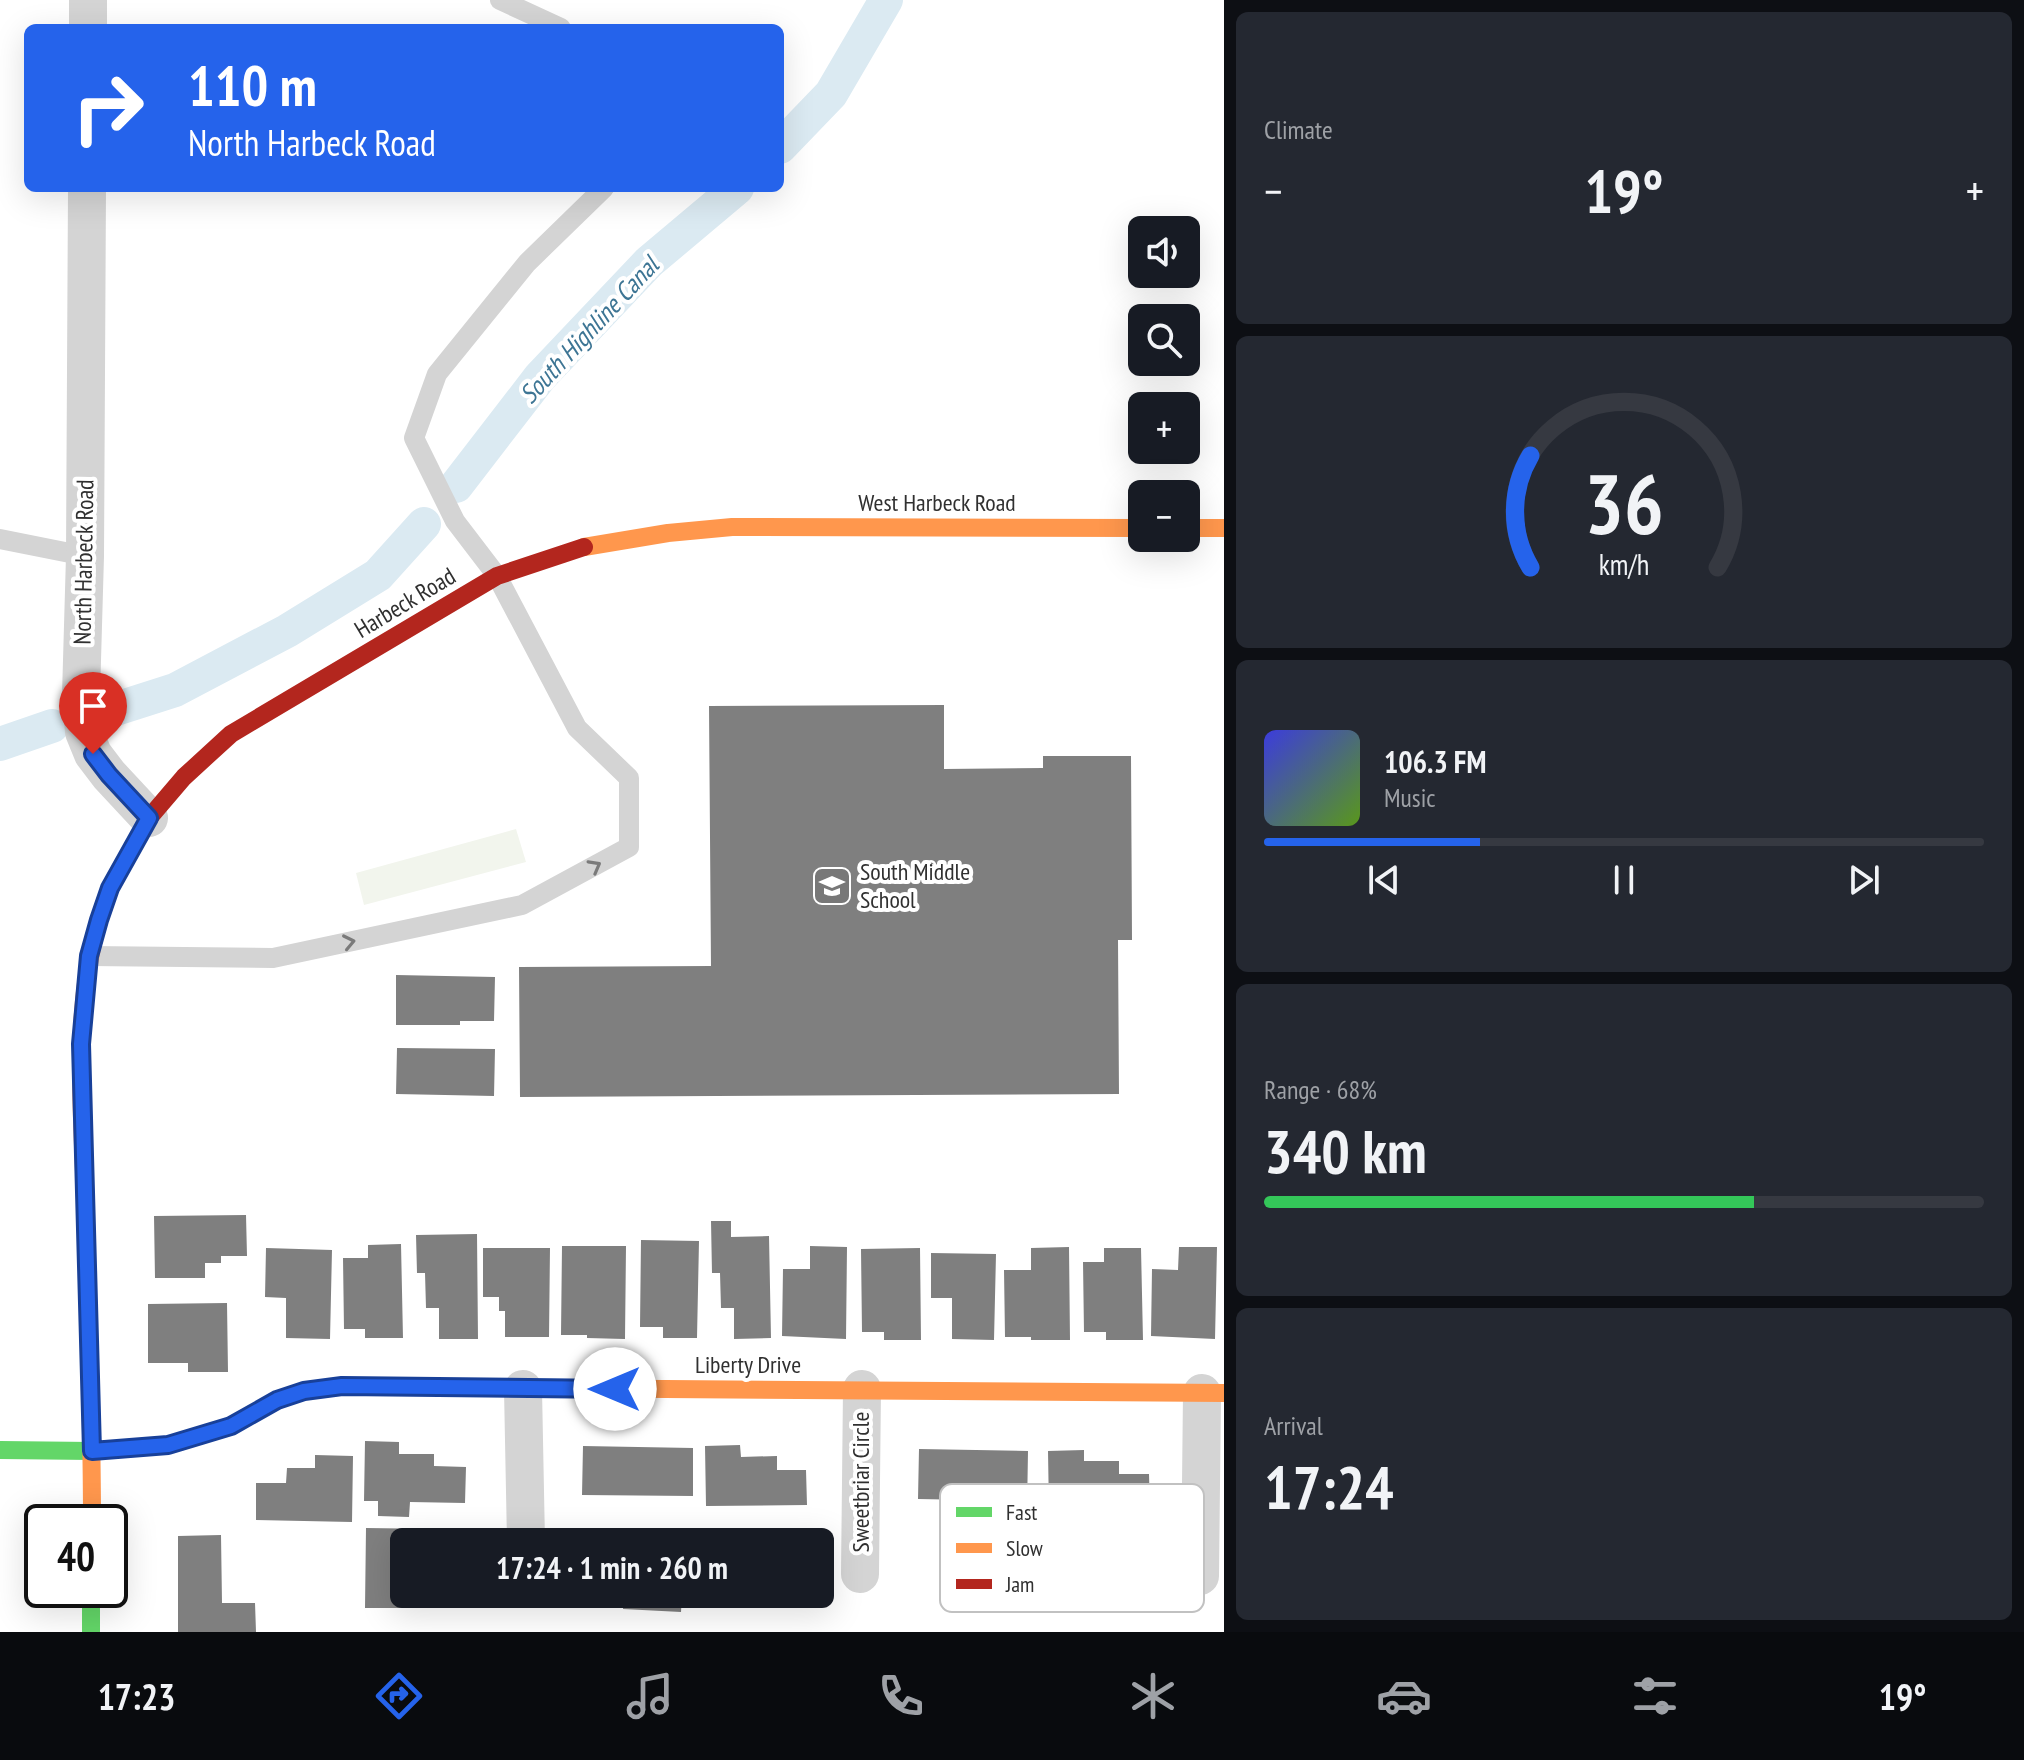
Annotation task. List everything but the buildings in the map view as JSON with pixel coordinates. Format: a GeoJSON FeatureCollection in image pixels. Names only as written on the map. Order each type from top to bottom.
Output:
{"type":"FeatureCollection","features":[{"type":"Feature","properties":{"kind":"street"},"geometry":{"type":"LineString","coordinates":[[88,0],[88,24]]}},
{"type":"Feature","properties":{"kind":"street","name":"North Harbeck Road"},"geometry":{"type":"LineString","coordinates":[[87,192],[81,695],[84,732],[93,754],[149,818]]}},
{"type":"Feature","properties":{"kind":"street","name":"Harbeck Road"},"geometry":{"type":"LineString","coordinates":[[149,818],[184,777],[231,734],[497,576],[589,546],[668,533],[732,527]]}},
{"type":"Feature","properties":{"kind":"street","name":"West Harbeck Road"},"geometry":{"type":"LineString","coordinates":[[732,527],[1128,528]]}},
{"type":"Feature","properties":{"kind":"street"},"geometry":{"type":"LineString","coordinates":[[1200,528],[1224,528]]}},
{"type":"Feature","properties":{"kind":"street"},"geometry":{"type":"LineString","coordinates":[[92,1504],[81,1044],[89,956],[110,888],[149,818]]}},
{"type":"Feature","properties":{"kind":"street","name":"Liberty Drive"},"geometry":{"type":"LineString","coordinates":[[0,1450],[92,1451],[168,1445],[231,1426],[277,1400],[304,1391],[342,1386],[1213,1393]]}},
{"type":"Feature","properties":{"kind":"street"},"geometry":{"type":"LineString","coordinates":[[523,1389],[526,1528]]}},
{"type":"Feature","properties":{"kind":"street","name":"Sweetbriar Circle"},"geometry":{"type":"LineString","coordinates":[[860,1574],[862,1389]]}},
{"type":"Feature","properties":{"kind":"street"},"geometry":{"type":"LineString","coordinates":[[1204,1520],[1213,1393]]}},
{"type":"Feature","properties":{"kind":"street"},"geometry":{"type":"LineString","coordinates":[[91,1608],[91,1632]]}},
{"type":"Feature","properties":{"kind":"lane"},"geometry":{"type":"LineString","coordinates":[[500,0],[552,24]]}},
{"type":"Feature","properties":{"kind":"lane"},"geometry":{"type":"LineString","coordinates":[[89,956],[273,958],[522,905],[629,847],[629,778],[577,728],[497,576],[455,521],[414,438],[437,374],[527,263],[600,192]]}},
{"type":"Feature","properties":{"kind":"lane"},"geometry":{"type":"LineString","coordinates":[[0,539],[85,556]]}},
{"type":"Feature","properties":{"kind":"shaded area"},"geometry":{"type":"Polygon","coordinates":[[[516,829],[526,862],[364,905],[356,873],[516,829]]]}},
{"type":"Feature","properties":{"kind":"waterway","name":"South Highline Canal"},"geometry":{"type":"LineString","coordinates":[[784,143],[831,94],[886,0]]}},
{"type":"Feature","properties":{"kind":"waterway","name":"South Highline Canal"},"geometry":{"type":"LineString","coordinates":[[456,486],[540,377],[649,262],[732,192]]}},
{"type":"Feature","properties":{"kind":"waterway","name":"South Highline Canal"},"geometry":{"type":"LineString","coordinates":[[103,713],[175,690],[287,631],[378,575],[424,524]]}},
{"type":"Feature","properties":{"kind":"waterway","name":"South Highline Canal"},"geometry":{"type":"LineString","coordinates":[[0,744],[52,726]]}},
{"type":"Feature","properties":{"kind":"traffic: fast"},"geometry":{"type":"LineString","coordinates":[[0,1450],[92,1451],[168,1445],[231,1426],[277,1400],[304,1391],[342,1386],[533,1388]]}},
{"type":"Feature","properties":{"kind":"traffic: fast"},"geometry":{"type":"LineString","coordinates":[[91,1608],[91,1632]]}},
{"type":"Feature","properties":{"kind":"traffic: slow"},"geometry":{"type":"LineString","coordinates":[[584,547],[668,533],[732,527],[1128,528]]}},
{"type":"Feature","properties":{"kind":"traffic: slow"},"geometry":{"type":"LineString","coordinates":[[1200,528],[1224,528]]}},
{"type":"Feature","properties":{"kind":"traffic: slow"},"geometry":{"type":"LineString","coordinates":[[92,1504],[82,1040],[89,962],[111,886]]}},
{"type":"Feature","properties":{"kind":"traffic: slow"},"geometry":{"type":"LineString","coordinates":[[533,1388],[1224,1393]]}},
{"type":"Feature","properties":{"kind":"traffic: jam"},"geometry":{"type":"LineString","coordinates":[[111,886],[149,818],[184,777],[231,734],[497,576],[584,547]]}},
{"type":"Feature","properties":{"kind":"place","name":"South Middle School"},"geometry":{"type":"Point","coordinates":[832,886]}},
{"type":"Feature","properties":{"kind":"route"},"geometry":{"type":"LineString","coordinates":[[93,754],[149,818],[110,888],[99,920],[89,956],[81,1044],[92,1451],[168,1445],[231,1426],[277,1400],[304,1391],[342,1386],[615,1389]]}}]}
